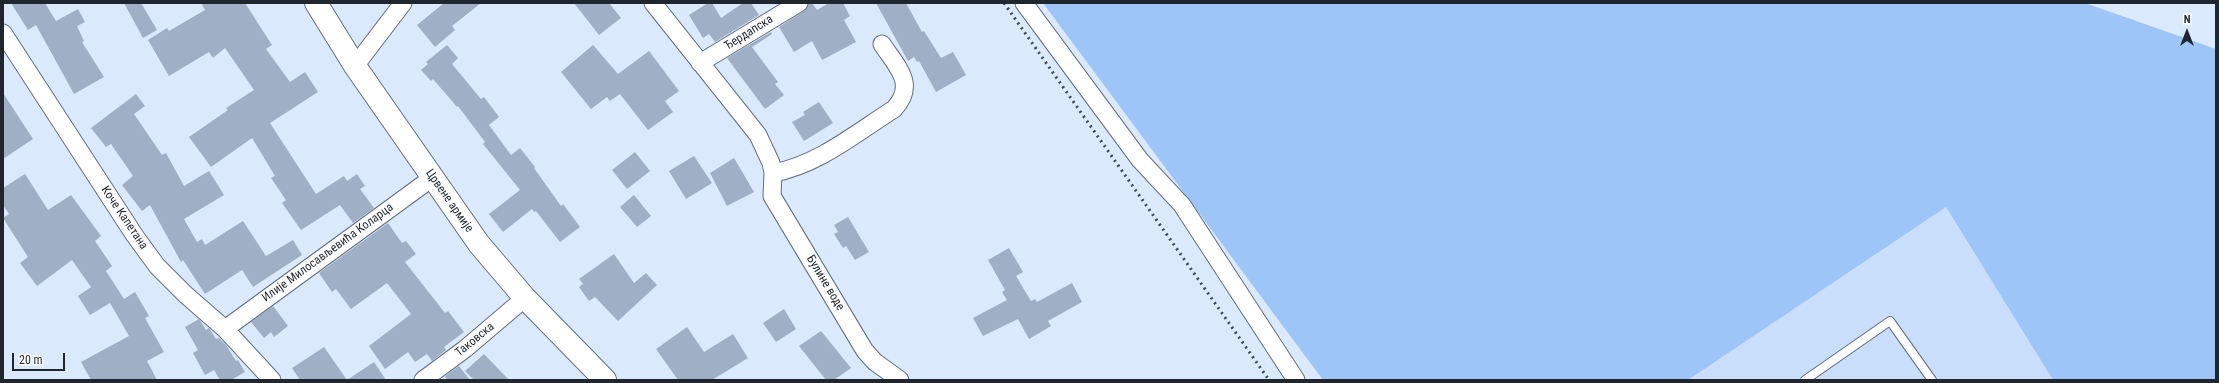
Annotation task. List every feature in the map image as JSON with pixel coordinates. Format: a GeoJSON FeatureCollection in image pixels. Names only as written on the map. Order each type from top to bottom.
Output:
{"type":"FeatureCollection","features":[{"type":"Feature","properties":{"kind":"main road","name":"Црвене армије"},"geometry":{"type":"LineString","coordinates":[[316,3],[355,66],[414,148],[432,178],[479,244],[525,298],[605,380]]}},
{"type":"Feature","properties":{"kind":"street"},"geometry":{"type":"LineString","coordinates":[[355,66],[403,3]]}},
{"type":"Feature","properties":{"kind":"street","name":"Булине воде"},"geometry":{"type":"LineString","coordinates":[[653,3],[758,135],[767,150],[773,174],[772,196],[865,351],[875,362],[900,380]]}},
{"type":"Feature","properties":{"kind":"street","name":"Ђердапска"},"geometry":{"type":"LineString","coordinates":[[700,63],[799,3]]}},
{"type":"Feature","properties":{"kind":"street"},"geometry":{"type":"LineString","coordinates":[[1024,3],[1140,160],[1182,205],[1296,380]]}},
{"type":"Feature","properties":{"kind":"street","name":"Коче Капетана"},"geometry":{"type":"LineString","coordinates":[[3,33],[135,236],[162,271],[186,295],[225,329],[272,380]]}},
{"type":"Feature","properties":{"kind":"street"},"geometry":{"type":"LineString","coordinates":[[773,174],[791,170],[808,163],[894,109],[902,100],[906,85],[903,77],[882,44]]}},
{"type":"Feature","properties":{"kind":"street","name":"Илије Милосављевића Коларца"},"geometry":{"type":"LineString","coordinates":[[225,329],[432,178]]}},
{"type":"Feature","properties":{"kind":"street","name":"Таковска"},"geometry":{"type":"LineString","coordinates":[[423,380],[465,349],[525,298]]}},
{"type":"Feature","properties":{"kind":"lane"},"geometry":{"type":"LineString","coordinates":[[1805,380],[1890,321],[1932,380]]}},
{"type":"Feature","properties":{"kind":"shaded area"},"geometry":{"type":"Polygon","coordinates":[[[1043,3],[2085,3],[2216,49],[2216,380],[2053,380],[1946,207],[1688,380],[1323,380],[1043,3]]]}},
{"type":"Feature","properties":{"kind":"shaded area"},"geometry":{"type":"Polygon","coordinates":[[[1946,207],[2053,380],[1688,380],[1946,207]]]}},
{"type":"Feature","properties":{"kind":"building"},"geometry":{"type":"Polygon","coordinates":[[[11,3],[45,3],[56,21],[78,9],[85,22],[77,26],[84,41],[82,42],[104,77],[74,94],[36,25],[28,30],[11,3]]]}},
{"type":"Feature","properties":{"kind":"building"},"geometry":{"type":"Polygon","coordinates":[[[124,3],[141,3],[157,30],[143,38],[124,3]]]}},
{"type":"Feature","properties":{"kind":"building"},"geometry":{"type":"Polygon","coordinates":[[[201,3],[245,3],[272,45],[266,49],[290,82],[305,72],[318,92],[270,123],[316,194],[344,176],[347,181],[357,174],[365,186],[360,189],[374,208],[353,223],[340,205],[301,230],[282,203],[286,200],[271,178],[275,176],[252,138],[211,167],[189,137],[228,110],[226,108],[254,90],[225,48],[213,58],[209,52],[169,76],[148,40],[167,28],[169,31],[205,10],[201,3]]]}},
{"type":"Feature","properties":{"kind":"building"},"geometry":{"type":"Polygon","coordinates":[[[444,3],[481,3],[452,26],[455,30],[435,47],[417,25],[444,3]]]}},
{"type":"Feature","properties":{"kind":"building"},"geometry":{"type":"Polygon","coordinates":[[[574,3],[609,3],[621,18],[599,35],[574,3]]]}},
{"type":"Feature","properties":{"kind":"building"},"geometry":{"type":"Polygon","coordinates":[[[708,3],[712,3],[721,18],[743,3],[751,3],[759,15],[715,42],[709,34],[703,38],[689,15],[708,3]]]}},
{"type":"Feature","properties":{"kind":"building"},"geometry":{"type":"Polygon","coordinates":[[[809,3],[812,3],[817,10],[829,3],[843,3],[850,16],[844,20],[856,42],[822,60],[812,41],[794,52],[779,27],[804,11],[809,3]]]}},
{"type":"Feature","properties":{"kind":"building"},"geometry":{"type":"Polygon","coordinates":[[[876,3],[906,3],[922,32],[924,31],[941,58],[953,52],[966,75],[936,92],[919,61],[917,62],[914,57],[908,61],[876,3]]]}},
{"type":"Feature","properties":{"kind":"building"},"geometry":{"type":"Polygon","coordinates":[[[771,32],[772,34],[752,47],[778,82],[775,84],[784,95],[765,109],[727,58],[771,32]]]}},
{"type":"Feature","properties":{"kind":"building"},"geometry":{"type":"Polygon","coordinates":[[[447,45],[458,58],[452,64],[481,99],[484,97],[499,117],[489,125],[511,155],[520,148],[535,167],[534,168],[561,206],[563,204],[580,227],[560,242],[536,211],[534,212],[532,209],[503,232],[489,214],[520,190],[483,144],[485,142],[458,106],[457,107],[433,79],[431,81],[421,70],[428,64],[426,62],[447,45]]]}},
{"type":"Feature","properties":{"kind":"building"},"geometry":{"type":"Polygon","coordinates":[[[593,45],[618,74],[649,51],[679,91],[665,101],[673,112],[648,130],[620,94],[610,101],[607,97],[591,109],[561,72],[593,45]]]}},
{"type":"Feature","properties":{"kind":"building"},"geometry":{"type":"Polygon","coordinates":[[[3,93],[33,139],[3,159],[3,93]]]}},
{"type":"Feature","properties":{"kind":"building"},"geometry":{"type":"Polygon","coordinates":[[[136,94],[145,106],[134,114],[162,155],[166,153],[184,186],[209,171],[224,195],[184,219],[197,242],[202,239],[205,245],[243,221],[266,256],[293,240],[302,255],[253,287],[242,270],[205,294],[183,260],[181,262],[150,205],[142,211],[122,185],[133,176],[111,144],[106,147],[91,128],[136,94]]]}},
{"type":"Feature","properties":{"kind":"building"},"geometry":{"type":"Polygon","coordinates":[[[819,102],[833,123],[804,141],[792,122],[805,115],[803,112],[819,102]]]}},
{"type":"Feature","properties":{"kind":"building"},"geometry":{"type":"Polygon","coordinates":[[[635,152],[650,171],[627,189],[612,170],[635,152]]]}},
{"type":"Feature","properties":{"kind":"building"},"geometry":{"type":"Polygon","coordinates":[[[694,156],[712,183],[686,199],[669,171],[694,156]]]}},
{"type":"Feature","properties":{"kind":"building"},"geometry":{"type":"Polygon","coordinates":[[[734,158],[754,192],[727,206],[710,173],[734,158]]]}},
{"type":"Feature","properties":{"kind":"building"},"geometry":{"type":"Polygon","coordinates":[[[25,174],[48,210],[71,195],[101,236],[95,241],[112,266],[106,271],[124,299],[135,292],[149,316],[145,318],[164,352],[147,361],[157,380],[91,380],[81,362],[129,336],[110,303],[90,315],[78,296],[91,287],[72,260],[37,286],[20,263],[28,257],[3,218],[9,214],[3,205],[3,188],[25,174]]]}},
{"type":"Feature","properties":{"kind":"building"},"geometry":{"type":"Polygon","coordinates":[[[634,195],[651,216],[637,227],[620,207],[634,195]]]}},
{"type":"Feature","properties":{"kind":"building"},"geometry":{"type":"Polygon","coordinates":[[[848,217],[869,252],[855,260],[846,246],[843,248],[834,234],[838,232],[834,225],[848,217]]]}},
{"type":"Feature","properties":{"kind":"building"},"geometry":{"type":"Polygon","coordinates":[[[388,223],[402,243],[406,241],[416,254],[405,262],[445,313],[448,311],[464,332],[444,347],[446,350],[432,361],[427,354],[415,362],[408,352],[385,369],[369,346],[411,314],[387,283],[351,309],[336,289],[332,292],[319,273],[388,223]]]}},
{"type":"Feature","properties":{"kind":"building"},"geometry":{"type":"Polygon","coordinates":[[[1009,248],[1023,272],[1016,276],[1031,301],[1035,299],[1037,302],[1072,283],[1082,302],[1048,321],[1051,326],[1029,339],[1018,319],[983,336],[973,318],[1007,300],[1002,292],[1005,290],[988,260],[1009,248]]]}},
{"type":"Feature","properties":{"kind":"building"},"geometry":{"type":"Polygon","coordinates":[[[614,254],[634,283],[646,273],[657,285],[618,321],[595,297],[589,301],[579,287],[583,284],[579,279],[614,254]]]}},
{"type":"Feature","properties":{"kind":"building"},"geometry":{"type":"Polygon","coordinates":[[[273,306],[288,326],[274,337],[271,332],[264,338],[251,322],[273,306]]]}},
{"type":"Feature","properties":{"kind":"building"},"geometry":{"type":"Polygon","coordinates":[[[784,309],[796,329],[776,342],[763,323],[784,309]]]}},
{"type":"Feature","properties":{"kind":"building"},"geometry":{"type":"Polygon","coordinates":[[[199,319],[206,330],[209,328],[216,339],[219,338],[226,345],[245,372],[231,380],[220,380],[214,370],[205,375],[193,353],[198,350],[185,327],[199,319]]]}},
{"type":"Feature","properties":{"kind":"building"},"geometry":{"type":"Polygon","coordinates":[[[687,327],[704,352],[733,334],[748,358],[712,380],[678,380],[656,349],[687,327]]]}},
{"type":"Feature","properties":{"kind":"building"},"geometry":{"type":"Polygon","coordinates":[[[821,331],[851,368],[834,380],[826,380],[799,346],[821,331]]]}},
{"type":"Feature","properties":{"kind":"building"},"geometry":{"type":"Polygon","coordinates":[[[324,347],[347,380],[300,380],[292,368],[324,347]]]}},
{"type":"Feature","properties":{"kind":"building"},"geometry":{"type":"Polygon","coordinates":[[[484,354],[509,380],[474,380],[465,371],[484,354]]]}},
{"type":"Feature","properties":{"kind":"building"},"geometry":{"type":"Polygon","coordinates":[[[374,362],[386,380],[347,380],[374,362]]]}},
{"type":"Feature","properties":{"kind":"building"},"geometry":{"type":"Polygon","coordinates":[[[459,366],[470,380],[447,380],[445,376],[459,366]]]}},
{"type":"Feature","properties":{"kind":"railway"},"geometry":{"type":"LineString","coordinates":[[1004,3],[1269,380]]}}]}
